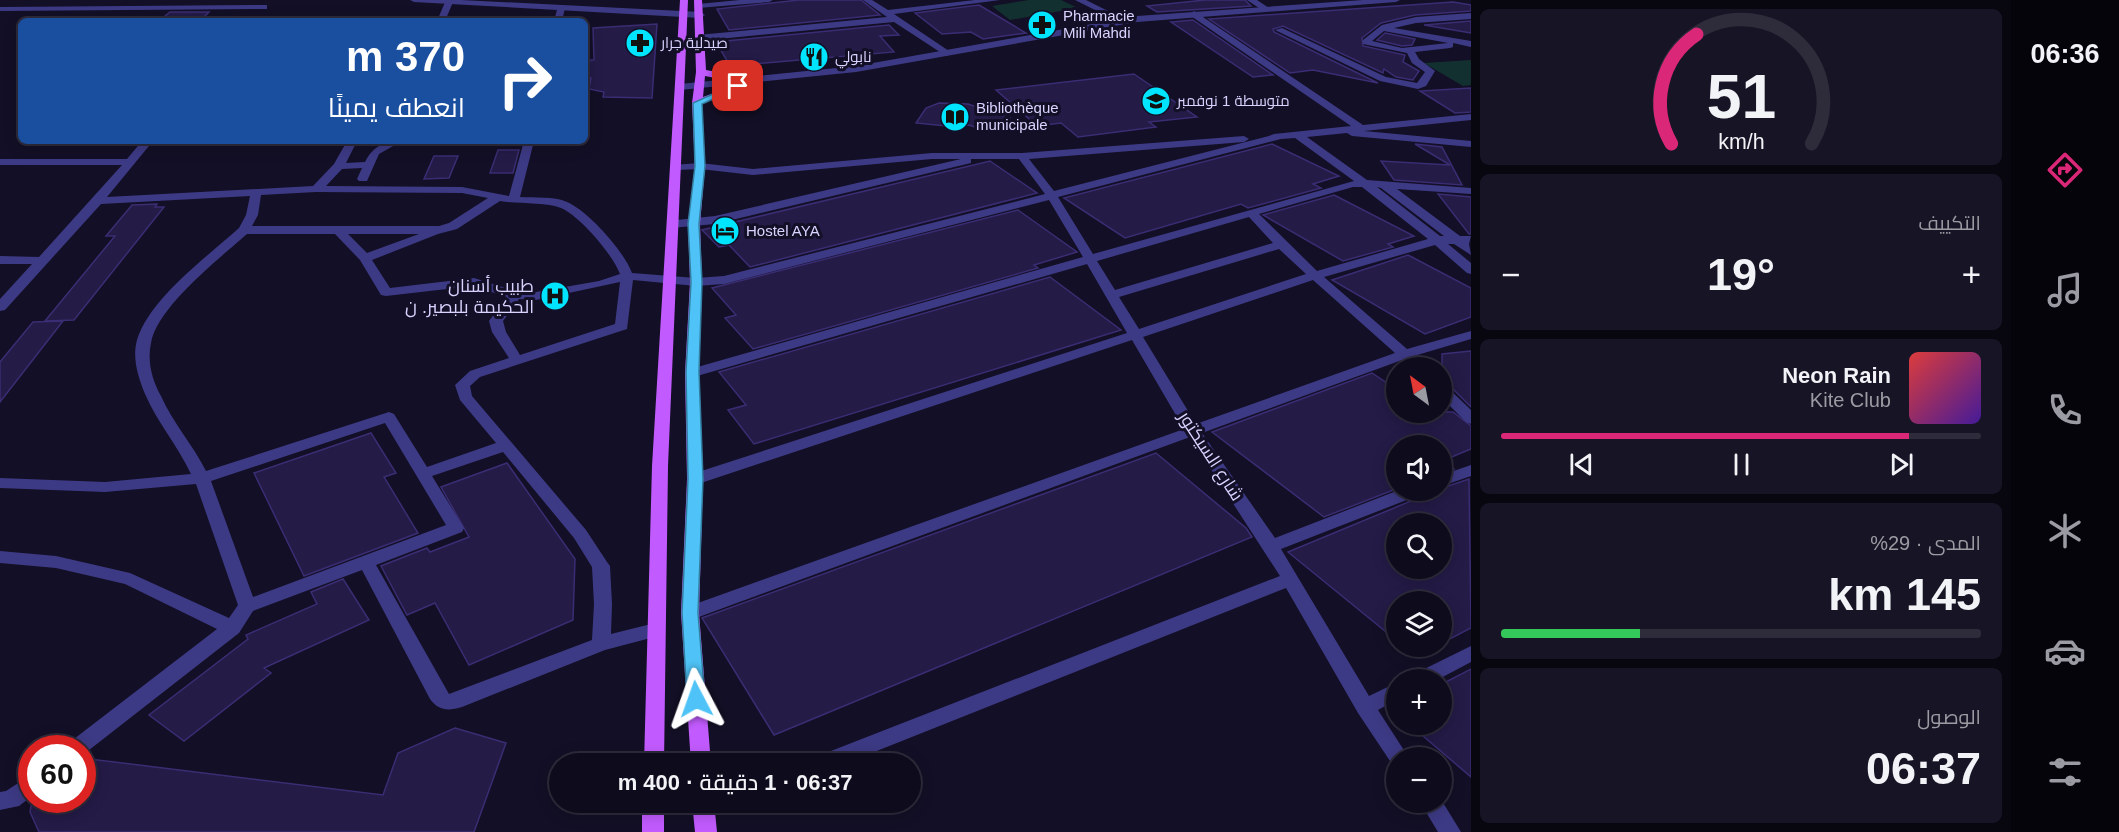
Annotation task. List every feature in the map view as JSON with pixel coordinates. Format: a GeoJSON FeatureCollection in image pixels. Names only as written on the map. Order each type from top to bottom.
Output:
{"type":"FeatureCollection","features":[{"type":"Feature","properties":{"kind":"main road"},"geometry":{"type":"LineString","coordinates":[[693,7],[701,79],[697,103],[700,166],[694,224],[696,282],[692,372],[696,479],[690,613],[700,753]]}},
{"type":"Feature","properties":{"kind":"main road"},"geometry":{"type":"LineString","coordinates":[[654,753],[661,396],[670,224],[677,167],[680,87],[693,7]]}},
{"type":"Feature","properties":{"kind":"main road"},"geometry":{"type":"LineString","coordinates":[[701,79],[751,82]]}},
{"type":"Feature","properties":{"kind":"main road"},"geometry":{"type":"LineString","coordinates":[[697,103],[751,82]]}},
{"type":"Feature","properties":{"kind":"main road"},"geometry":{"type":"LineString","coordinates":[[652,832],[653,813]]}},
{"type":"Feature","properties":{"kind":"main road"},"geometry":{"type":"LineString","coordinates":[[706,832],[708,813]]}},
{"type":"Feature","properties":{"kind":"street"},"geometry":{"type":"LineString","coordinates":[[414,0],[561,8],[693,7],[769,0]]}},
{"type":"Feature","properties":{"kind":"street"},"geometry":{"type":"LineString","coordinates":[[867,0],[946,53]]}},
{"type":"Feature","properties":{"kind":"street"},"geometry":{"type":"LineString","coordinates":[[884,13],[996,0]]}},
{"type":"Feature","properties":{"kind":"street"},"geometry":{"type":"LineString","coordinates":[[1079,0],[1124,21]]}},
{"type":"Feature","properties":{"kind":"street"},"geometry":{"type":"LineString","coordinates":[[1251,0],[1268,10]]}},
{"type":"Feature","properties":{"kind":"street"},"geometry":{"type":"LineString","coordinates":[[751,82],[856,69],[1124,21],[1396,0]]}},
{"type":"Feature","properties":{"kind":"street"},"geometry":{"type":"LineString","coordinates":[[442,18],[449,2]]}},
{"type":"Feature","properties":{"kind":"street"},"geometry":{"type":"LineString","coordinates":[[0,9],[267,4]]}},
{"type":"Feature","properties":{"kind":"street"},"geometry":{"type":"LineString","coordinates":[[256,16],[267,4]]}},
{"type":"Feature","properties":{"kind":"street"},"geometry":{"type":"LineString","coordinates":[[559,18],[561,8]]}},
{"type":"Feature","properties":{"kind":"street"},"geometry":{"type":"LineString","coordinates":[[58,18],[70,9]]}},
{"type":"Feature","properties":{"kind":"street"},"geometry":{"type":"LineString","coordinates":[[1194,14],[1359,127]]}},
{"type":"Feature","properties":{"kind":"street"},"geometry":{"type":"LineString","coordinates":[[1466,43],[1410,51],[1366,42],[1382,28],[1427,18],[1471,16]]}},
{"type":"Feature","properties":{"kind":"street"},"geometry":{"type":"LineString","coordinates":[[698,38],[894,19]]}},
{"type":"Feature","properties":{"kind":"street"},"geometry":{"type":"LineString","coordinates":[[1382,28],[1466,43]]}},
{"type":"Feature","properties":{"kind":"street"},"geometry":{"type":"LineString","coordinates":[[1279,30],[1383,79],[1418,86],[1423,84],[1430,71],[1415,61],[1410,51]]}},
{"type":"Feature","properties":{"kind":"street"},"geometry":{"type":"LineString","coordinates":[[680,87],[701,79]]}},
{"type":"Feature","properties":{"kind":"street"},"geometry":{"type":"LineString","coordinates":[[677,167],[700,166],[753,172],[932,156],[996,154],[1022,156],[1282,136],[1471,117]]}},
{"type":"Feature","properties":{"kind":"street"},"geometry":{"type":"LineString","coordinates":[[1331,130],[1362,135],[1471,144]]}},
{"type":"Feature","properties":{"kind":"street"},"geometry":{"type":"LineString","coordinates":[[1312,132],[1386,185],[1471,251]]}},
{"type":"Feature","properties":{"kind":"street"},"geometry":{"type":"LineString","coordinates":[[1296,134],[1366,183],[1439,240],[1471,270]]}},
{"type":"Feature","properties":{"kind":"street"},"geometry":{"type":"LineString","coordinates":[[338,230],[365,258],[386,291],[474,282],[515,295],[548,294],[627,276],[696,282],[724,280],[1282,136]]}},
{"type":"Feature","properties":{"kind":"street"},"geometry":{"type":"LineString","coordinates":[[0,307],[98,201],[145,144]]}},
{"type":"Feature","properties":{"kind":"street"},"geometry":{"type":"LineString","coordinates":[[316,189],[339,166],[350,144]]}},
{"type":"Feature","properties":{"kind":"street"},"geometry":{"type":"LineString","coordinates":[[363,179],[375,152],[391,144]]}},
{"type":"Feature","properties":{"kind":"street"},"geometry":{"type":"LineString","coordinates":[[514,200],[529,144]]}},
{"type":"Feature","properties":{"kind":"street"},"geometry":{"type":"LineString","coordinates":[[670,224],[694,224],[760,211],[996,154]]}},
{"type":"Feature","properties":{"kind":"street","name":"شارع السيكتور"},"geometry":{"type":"LineString","coordinates":[[1022,156],[1052,196],[1110,296],[1137,334],[1193,431],[1271,546],[1365,707],[1392,747]]}},
{"type":"Feature","properties":{"kind":"street"},"geometry":{"type":"LineString","coordinates":[[0,162],[129,162]]}},
{"type":"Feature","properties":{"kind":"street"},"geometry":{"type":"LineString","coordinates":[[339,166],[369,165]]}},
{"type":"Feature","properties":{"kind":"street"},"geometry":{"type":"LineString","coordinates":[[692,372],[1352,184],[1366,183],[1471,191]]}},
{"type":"Feature","properties":{"kind":"street"},"geometry":{"type":"LineString","coordinates":[[98,201],[316,189],[462,190],[514,200],[562,204],[579,214],[618,256],[627,276],[622,326],[469,377],[462,385],[465,397],[580,534],[601,566],[601,645]]}},
{"type":"Feature","properties":{"kind":"street"},"geometry":{"type":"LineString","coordinates":[[247,606],[202,478],[151,393],[142,356],[144,340],[165,305],[244,230],[252,215],[256,194]]}},
{"type":"Feature","properties":{"kind":"street"},"geometry":{"type":"LineString","coordinates":[[365,258],[453,226],[498,197]]}},
{"type":"Feature","properties":{"kind":"street"},"geometry":{"type":"LineString","coordinates":[[1252,213],[1279,245],[1317,275],[1409,357]]}},
{"type":"Feature","properties":{"kind":"street"},"geometry":{"type":"LineString","coordinates":[[244,230],[440,230]]}},
{"type":"Feature","properties":{"kind":"street"},"geometry":{"type":"LineString","coordinates":[[696,479],[1317,275],[1439,240],[1471,240]]}},
{"type":"Feature","properties":{"kind":"street"},"geometry":{"type":"LineString","coordinates":[[1110,296],[1279,245]]}},
{"type":"Feature","properties":{"kind":"street"},"geometry":{"type":"LineString","coordinates":[[0,260],[42,261]]}},
{"type":"Feature","properties":{"kind":"street"},"geometry":{"type":"LineString","coordinates":[[515,295],[496,321],[499,332],[517,360]]}},
{"type":"Feature","properties":{"kind":"street"},"geometry":{"type":"LineString","coordinates":[[690,613],[1406,354],[1471,335]]}},
{"type":"Feature","properties":{"kind":"street"},"geometry":{"type":"LineString","coordinates":[[1452,400],[1471,419]]}},
{"type":"Feature","properties":{"kind":"street"},"geometry":{"type":"LineString","coordinates":[[0,483],[105,487],[202,478],[389,417],[456,528],[247,606],[232,628],[94,735]]}},
{"type":"Feature","properties":{"kind":"street"},"geometry":{"type":"LineString","coordinates":[[423,474],[504,446]]}},
{"type":"Feature","properties":{"kind":"street"},"geometry":{"type":"LineString","coordinates":[[1452,477],[1471,470]]}},
{"type":"Feature","properties":{"kind":"street"},"geometry":{"type":"LineString","coordinates":[[1271,546],[1388,501]]}},
{"type":"Feature","properties":{"kind":"street"},"geometry":{"type":"LineString","coordinates":[[0,557],[56,562],[130,579],[232,628]]}},
{"type":"Feature","properties":{"kind":"street"},"geometry":{"type":"LineString","coordinates":[[366,561],[436,693],[444,702],[454,701],[601,645],[655,630]]}},
{"type":"Feature","properties":{"kind":"street"},"geometry":{"type":"LineString","coordinates":[[848,753],[1290,579]]}},
{"type":"Feature","properties":{"kind":"street"},"geometry":{"type":"LineString","coordinates":[[1440,669],[1471,653]]}},
{"type":"Feature","properties":{"kind":"street"},"geometry":{"type":"LineString","coordinates":[[1365,707],[1386,696]]}},
{"type":"Feature","properties":{"kind":"street"},"geometry":{"type":"LineString","coordinates":[[0,801],[11,799],[18,794]]}},
{"type":"Feature","properties":{"kind":"street"},"geometry":{"type":"LineString","coordinates":[[1437,813],[1449,832]]}},
{"type":"Feature","properties":{"kind":"green space"},"geometry":{"type":"Polygon","coordinates":[[[1029,0],[1061,0],[1078,8],[1010,20],[992,6],[1029,0]]]}},
{"type":"Feature","properties":{"kind":"green space"},"geometry":{"type":"Polygon","coordinates":[[[1471,60],[1471,85],[1463,86],[1424,63],[1471,60]]]}},
{"type":"Feature","properties":{"kind":"building"},"geometry":{"type":"Polygon","coordinates":[[[799,0],[861,0],[880,15],[729,30],[717,9],[799,0]]]}},
{"type":"Feature","properties":{"kind":"building"},"geometry":{"type":"Polygon","coordinates":[[[1205,0],[1245,0],[1251,6],[1157,12],[1147,6],[1205,0]]]}},
{"type":"Feature","properties":{"kind":"building"},"geometry":{"type":"Polygon","coordinates":[[[1453,2],[1471,5],[1471,11],[1415,15],[1381,23],[1362,38],[1363,46],[1405,55],[1403,62],[1419,71],[1413,80],[1396,77],[1384,69],[1383,73],[1283,26],[1273,29],[1274,32],[1378,83],[1313,70],[1290,73],[1209,19],[1453,2]]]}},
{"type":"Feature","properties":{"kind":"building"},"geometry":{"type":"Polygon","coordinates":[[[979,5],[1026,33],[983,39],[971,32],[942,34],[915,13],[979,5]]]}},
{"type":"Feature","properties":{"kind":"building"},"geometry":{"type":"Polygon","coordinates":[[[170,12],[209,12],[203,18],[163,18],[170,12]]]}},
{"type":"Feature","properties":{"kind":"building"},"geometry":{"type":"Polygon","coordinates":[[[1193,20],[1273,75],[1253,77],[1171,22],[1193,20]]]}},
{"type":"Feature","properties":{"kind":"building"},"geometry":{"type":"Polygon","coordinates":[[[1471,21],[1471,33],[1424,25],[1471,21]]]}},
{"type":"Feature","properties":{"kind":"building"},"geometry":{"type":"Polygon","coordinates":[[[657,24],[652,98],[603,97],[604,92],[589,89],[591,78],[588,78],[588,69],[590,60],[594,60],[593,28],[657,24]]]}},
{"type":"Feature","properties":{"kind":"building"},"geometry":{"type":"Polygon","coordinates":[[[889,25],[899,35],[880,36],[894,52],[730,66],[716,42],[889,25]]]}},
{"type":"Feature","properties":{"kind":"building"},"geometry":{"type":"Polygon","coordinates":[[[1385,33],[1415,39],[1412,45],[1402,46],[1377,40],[1385,33]]]}},
{"type":"Feature","properties":{"kind":"building"},"geometry":{"type":"Polygon","coordinates":[[[1134,74],[1197,117],[1149,122],[1156,127],[1078,137],[1061,123],[1037,126],[996,90],[1134,74]]]}},
{"type":"Feature","properties":{"kind":"building"},"geometry":{"type":"Polygon","coordinates":[[[1471,88],[1471,112],[1455,113],[1420,91],[1471,88]]]}},
{"type":"Feature","properties":{"kind":"building","name":"Bibliothèque municipale"},"geometry":{"type":"Polygon","coordinates":[[[939,103],[968,104],[1010,118],[989,132],[969,125],[956,127],[916,123],[926,108],[939,103]]]}},
{"type":"Feature","properties":{"kind":"building"},"geometry":{"type":"Polygon","coordinates":[[[1272,144],[1339,176],[1313,184],[1321,188],[1248,208],[1241,204],[1125,238],[1064,198],[1272,144]]]}},
{"type":"Feature","properties":{"kind":"building"},"geometry":{"type":"Polygon","coordinates":[[[1415,144],[1442,147],[1462,185],[1394,180],[1381,161],[1450,165],[1415,144]]]}},
{"type":"Feature","properties":{"kind":"building"},"geometry":{"type":"Polygon","coordinates":[[[498,150],[519,150],[513,173],[490,173],[498,150]]]}},
{"type":"Feature","properties":{"kind":"building"},"geometry":{"type":"Polygon","coordinates":[[[434,156],[458,156],[449,178],[424,179],[434,156]]]}},
{"type":"Feature","properties":{"kind":"building"},"geometry":{"type":"Polygon","coordinates":[[[990,161],[1037,193],[750,267],[729,245],[719,247],[702,230],[990,161]]]}},
{"type":"Feature","properties":{"kind":"building"},"geometry":{"type":"Polygon","coordinates":[[[1438,194],[1471,197],[1471,234],[1469,234],[1438,194]]]}},
{"type":"Feature","properties":{"kind":"building"},"geometry":{"type":"Polygon","coordinates":[[[1334,195],[1414,236],[1388,244],[1393,247],[1343,261],[1263,215],[1334,195]]]}},
{"type":"Feature","properties":{"kind":"building"},"geometry":{"type":"Polygon","coordinates":[[[157,204],[155,207],[164,207],[74,320],[45,321],[115,236],[106,236],[132,205],[157,204]]]}},
{"type":"Feature","properties":{"kind":"building"},"geometry":{"type":"Polygon","coordinates":[[[1018,210],[1077,252],[1034,265],[1038,268],[753,349],[725,318],[736,315],[712,288],[1018,210]]]}},
{"type":"Feature","properties":{"kind":"building"},"geometry":{"type":"Polygon","coordinates":[[[1408,255],[1471,288],[1471,317],[1425,334],[1332,280],[1408,255]]]}},
{"type":"Feature","properties":{"kind":"building"},"geometry":{"type":"Polygon","coordinates":[[[1050,277],[1121,330],[754,444],[728,410],[746,405],[719,372],[1050,277]]]}},
{"type":"Feature","properties":{"kind":"building"},"geometry":{"type":"Polygon","coordinates":[[[63,321],[0,402],[0,362],[33,322],[63,321]]]}},
{"type":"Feature","properties":{"kind":"building"},"geometry":{"type":"Polygon","coordinates":[[[1471,351],[1471,407],[1452,388],[1452,357],[1442,357],[1442,354],[1471,351]]]}},
{"type":"Feature","properties":{"kind":"building"},"geometry":{"type":"Polygon","coordinates":[[[1372,373],[1386,382],[1386,423],[1452,423],[1453,412],[1471,426],[1471,449],[1452,457],[1452,435],[1386,435],[1386,493],[1324,517],[1212,432],[1372,373]]]}},
{"type":"Feature","properties":{"kind":"building"},"geometry":{"type":"Polygon","coordinates":[[[371,433],[396,473],[384,477],[418,533],[304,576],[254,473],[371,433]]]}},
{"type":"Feature","properties":{"kind":"building"},"geometry":{"type":"Polygon","coordinates":[[[1156,453],[1246,528],[1252,537],[774,735],[702,618],[1156,453]]]}},
{"type":"Feature","properties":{"kind":"building"},"geometry":{"type":"Polygon","coordinates":[[[507,463],[575,559],[573,620],[469,665],[435,603],[407,615],[381,566],[427,548],[430,552],[469,537],[441,487],[507,463]]]}},
{"type":"Feature","properties":{"kind":"building"},"geometry":{"type":"Polygon","coordinates":[[[1469,479],[1471,628],[1452,638],[1452,591],[1386,591],[1386,632],[1288,552],[1411,501],[1452,501],[1452,485],[1469,479]]]}},
{"type":"Feature","properties":{"kind":"building"},"geometry":{"type":"Polygon","coordinates":[[[343,579],[369,620],[264,668],[271,673],[184,741],[149,715],[248,639],[246,635],[317,604],[311,592],[343,579]]]}},
{"type":"Feature","properties":{"kind":"building"},"geometry":{"type":"Polygon","coordinates":[[[1471,669],[1471,777],[1452,761],[1452,747],[1436,747],[1422,735],[1452,735],[1452,679],[1471,669]]]}},
{"type":"Feature","properties":{"kind":"building"},"geometry":{"type":"Polygon","coordinates":[[[455,728],[506,743],[474,832],[39,832],[30,813],[96,813],[96,760],[383,795],[398,753],[455,728]]]}},
{"type":"Feature","properties":{"kind":"place","name":"Pharmacie Mili Mahdi"},"geometry":{"type":"Point","coordinates":[1042,25]}},
{"type":"Feature","properties":{"kind":"place","name":"صيدلية جرار"},"geometry":{"type":"Point","coordinates":[640,43]}},
{"type":"Feature","properties":{"kind":"place","name":"نابولي"},"geometry":{"type":"Point","coordinates":[814,57]}},
{"type":"Feature","properties":{"kind":"place","name":"متوسطة 1 نوفمبر"},"geometry":{"type":"Point","coordinates":[1156,101]}},
{"type":"Feature","properties":{"kind":"place","name":"Bibliothèque municipale"},"geometry":{"type":"Point","coordinates":[955,117]}},
{"type":"Feature","properties":{"kind":"place","name":"Hostel AYA"},"geometry":{"type":"Point","coordinates":[725,231]}},
{"type":"Feature","properties":{"kind":"place","name":"طبيب أسنان الحكيمة بلبصير. ن"},"geometry":{"type":"Point","coordinates":[555,296]}},
{"type":"Feature","properties":{"kind":"route"},"geometry":{"type":"LineString","coordinates":[[696,699],[690,613],[696,479],[692,372],[696,282],[694,224],[700,166],[697,103],[738,86]]}}]}
